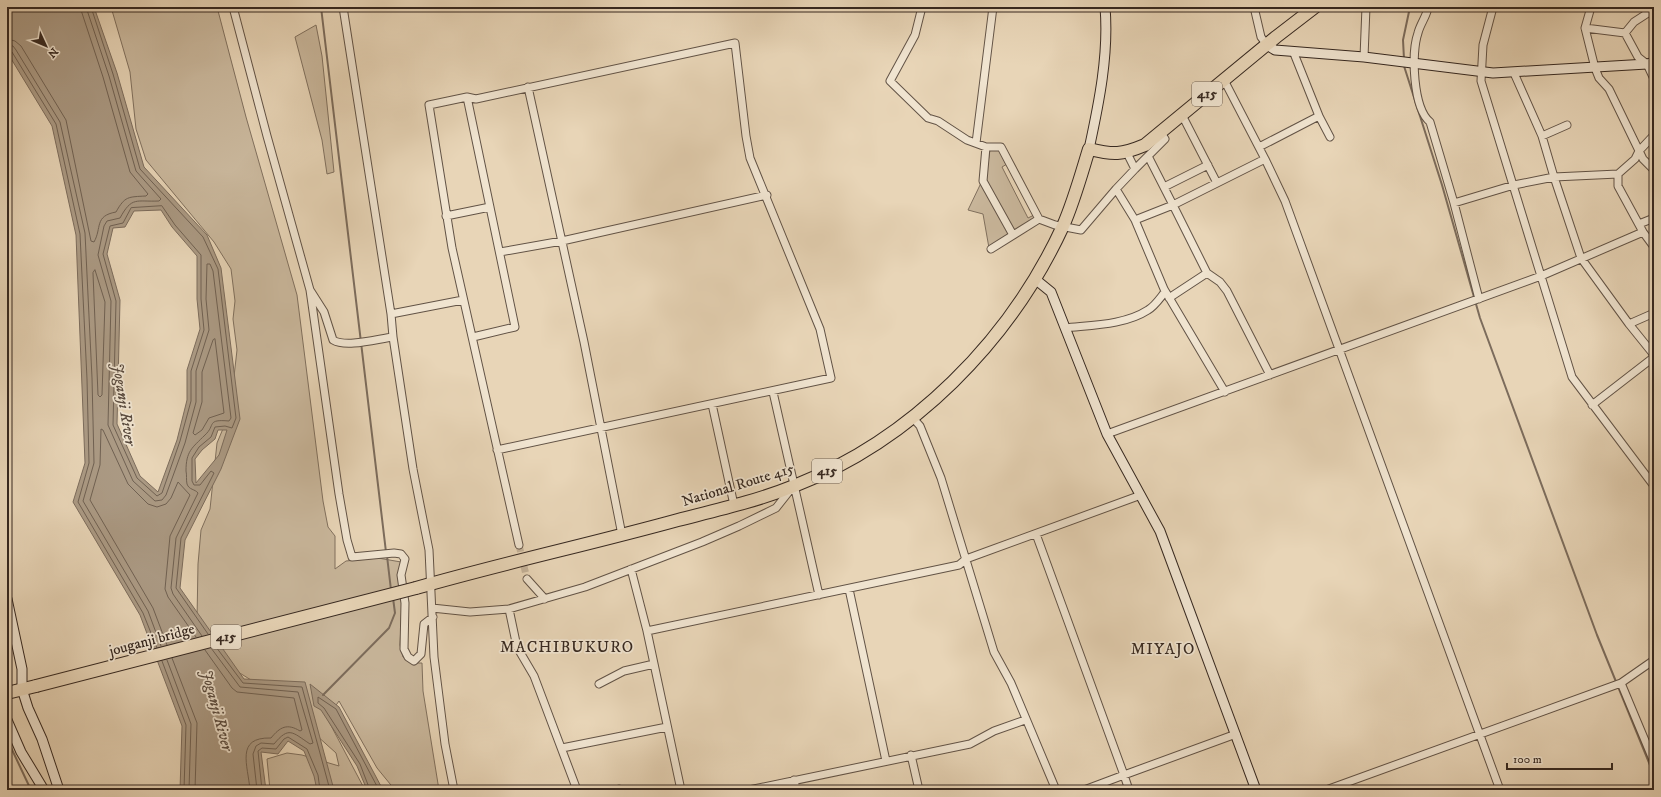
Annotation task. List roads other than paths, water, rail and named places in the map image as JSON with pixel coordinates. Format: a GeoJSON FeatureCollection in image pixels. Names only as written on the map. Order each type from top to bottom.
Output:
{"type":"FeatureCollection","features":[{"type":"Feature","properties":{"kind":"highway","name":"415"},"geometry":{"type":"LineString","coordinates":[[1089,149],[1111,154],[1127,153],[1145,145],[1267,44],[1315,7]]}},
{"type":"Feature","properties":{"kind":"highway","name":"National Route 415"},"geometry":{"type":"LineString","coordinates":[[416,588],[734,505],[793,486],[827,471],[866,449],[912,417],[952,383],[989,343],[1035,279],[1063,226],[1089,149]]}},
{"type":"Feature","properties":{"kind":"highway","name":"jouganji bridge"},"geometry":{"type":"LineString","coordinates":[[22,689],[416,588]]}},
{"type":"Feature","properties":{"kind":"highway","name":"415"},"geometry":{"type":"LineString","coordinates":[[7,693],[22,689]]}},
{"type":"Feature","properties":{"kind":"street"},"geometry":{"type":"LineString","coordinates":[[233,7],[310,290],[339,494],[347,540],[352,557],[394,553],[401,554],[405,559],[401,575],[404,602],[404,649],[408,657],[414,661],[421,654],[424,624],[433,617]]}},
{"type":"Feature","properties":{"kind":"street"},"geometry":{"type":"LineString","coordinates":[[343,7],[391,314],[393,337],[413,469],[429,550],[434,657],[445,744],[454,790]]}},
{"type":"Feature","properties":{"kind":"street"},"geometry":{"type":"LineString","coordinates":[[922,7],[915,36],[890,81],[928,118],[938,121],[967,140],[986,147],[1001,147],[1040,219],[1055,225],[1081,230],[1135,168],[1164,139],[1161,133]]}},
{"type":"Feature","properties":{"kind":"street"},"geometry":{"type":"LineString","coordinates":[[976,143],[994,7]]}},
{"type":"Feature","properties":{"kind":"street"},"geometry":{"type":"LineString","coordinates":[[1089,149],[1097,111],[1104,56],[1105,7]]}},
{"type":"Feature","properties":{"kind":"street"},"geometry":{"type":"LineString","coordinates":[[1254,7],[1261,37],[1275,50],[1414,62],[1481,72],[1514,73],[1650,63]]}},
{"type":"Feature","properties":{"kind":"street"},"geometry":{"type":"LineString","coordinates":[[1364,57],[1366,7]]}},
{"type":"Feature","properties":{"kind":"street"},"geometry":{"type":"LineString","coordinates":[[1428,7],[1418,32],[1414,49],[1413,71],[1423,117],[1430,122],[1454,203],[1479,299]]}},
{"type":"Feature","properties":{"kind":"street"},"geometry":{"type":"LineString","coordinates":[[1493,7],[1483,45],[1481,81],[1572,377],[1654,486]]}},
{"type":"Feature","properties":{"kind":"street"},"geometry":{"type":"LineString","coordinates":[[1591,7],[1586,28],[1594,68],[1599,78],[1610,89],[1643,159],[1654,170]]}},
{"type":"Feature","properties":{"kind":"street"},"geometry":{"type":"LineString","coordinates":[[1625,33],[1634,22],[1654,9]]}},
{"type":"Feature","properties":{"kind":"street"},"geometry":{"type":"LineString","coordinates":[[1586,28],[1625,33]]}},
{"type":"Feature","properties":{"kind":"street"},"geometry":{"type":"LineString","coordinates":[[1625,33],[1638,56],[1650,63],[1654,79]]}},
{"type":"Feature","properties":{"kind":"street"},"geometry":{"type":"LineString","coordinates":[[497,450],[599,427],[773,392],[831,378],[820,329],[767,195],[750,158],[735,43],[528,86],[476,99],[467,97],[429,105],[446,216],[463,300],[473,337],[497,450],[519,545]]}},
{"type":"Feature","properties":{"kind":"street"},"geometry":{"type":"LineString","coordinates":[[1292,51],[1319,116],[1330,137]]}},
{"type":"Feature","properties":{"kind":"street"},"geometry":{"type":"LineString","coordinates":[[1514,73],[1542,136],[1581,258],[1654,356],[1592,405]]}},
{"type":"Feature","properties":{"kind":"street"},"geometry":{"type":"LineString","coordinates":[[1224,80],[1285,201],[1500,790]]}},
{"type":"Feature","properties":{"kind":"street"},"geometry":{"type":"LineString","coordinates":[[528,86],[562,241],[622,535]]}},
{"type":"Feature","properties":{"kind":"street"},"geometry":{"type":"LineString","coordinates":[[467,97],[515,327],[473,337]]}},
{"type":"Feature","properties":{"kind":"street"},"geometry":{"type":"LineString","coordinates":[[1182,115],[1217,183]]}},
{"type":"Feature","properties":{"kind":"street"},"geometry":{"type":"LineString","coordinates":[[1259,147],[1319,116]]}},
{"type":"Feature","properties":{"kind":"street"},"geometry":{"type":"LineString","coordinates":[[1542,136],[1566,125]]}},
{"type":"Feature","properties":{"kind":"street"},"geometry":{"type":"LineString","coordinates":[[1454,203],[1514,185],[1554,177],[1618,174],[1635,159],[1639,151],[1654,135]]}},
{"type":"Feature","properties":{"kind":"street"},"geometry":{"type":"LineString","coordinates":[[986,147],[983,181],[1013,235]]}},
{"type":"Feature","properties":{"kind":"street"},"geometry":{"type":"LineString","coordinates":[[1127,153],[1135,168]]}},
{"type":"Feature","properties":{"kind":"street"},"geometry":{"type":"LineString","coordinates":[[1148,156],[1207,273],[1220,282],[1227,291],[1270,375]]}},
{"type":"Feature","properties":{"kind":"street"},"geometry":{"type":"LineString","coordinates":[[1135,220],[1173,206],[1265,159]]}},
{"type":"Feature","properties":{"kind":"street"},"geometry":{"type":"LineString","coordinates":[[1164,187],[1208,165]]}},
{"type":"Feature","properties":{"kind":"street"},"geometry":{"type":"LineString","coordinates":[[1618,174],[1618,186],[1643,232],[1654,247]]}},
{"type":"Feature","properties":{"kind":"street"},"geometry":{"type":"LineString","coordinates":[[1116,189],[1135,220],[1167,295],[1225,392]]}},
{"type":"Feature","properties":{"kind":"street"},"geometry":{"type":"LineString","coordinates":[[500,252],[562,241],[767,195]]}},
{"type":"Feature","properties":{"kind":"street"},"geometry":{"type":"LineString","coordinates":[[446,216],[490,207]]}},
{"type":"Feature","properties":{"kind":"street"},"geometry":{"type":"LineString","coordinates":[[1639,224],[1654,218]]}},
{"type":"Feature","properties":{"kind":"street"},"geometry":{"type":"LineString","coordinates":[[991,249],[1040,219]]}},
{"type":"Feature","properties":{"kind":"street"},"geometry":{"type":"LineString","coordinates":[[1107,434],[1225,392],[1339,348],[1541,276],[1643,232]]}},
{"type":"Feature","properties":{"kind":"street"},"geometry":{"type":"LineString","coordinates":[[1065,328],[1115,322],[1141,314],[1150,309],[1167,295],[1207,273]]}},
{"type":"Feature","properties":{"kind":"street"},"geometry":{"type":"LineString","coordinates":[[1035,279],[1051,292],[1107,434],[1160,531],[1256,790]]}},
{"type":"Feature","properties":{"kind":"street"},"geometry":{"type":"LineString","coordinates":[[310,290],[324,312],[333,340],[338,344],[393,337]]}},
{"type":"Feature","properties":{"kind":"street"},"geometry":{"type":"LineString","coordinates":[[391,314],[463,300]]}},
{"type":"Feature","properties":{"kind":"street"},"geometry":{"type":"LineString","coordinates":[[1629,324],[1654,313]]}},
{"type":"Feature","properties":{"kind":"street"},"geometry":{"type":"LineString","coordinates":[[773,392],[793,486],[819,595]]}},
{"type":"Feature","properties":{"kind":"street"},"geometry":{"type":"LineString","coordinates":[[712,404],[734,505]]}},
{"type":"Feature","properties":{"kind":"street"},"geometry":{"type":"LineString","coordinates":[[912,417],[920,426],[941,478],[994,652],[1011,683],[1025,720],[1056,790]]}},
{"type":"Feature","properties":{"kind":"street"},"geometry":{"type":"LineString","coordinates":[[432,608],[470,612],[509,609],[585,587],[702,542],[776,508],[793,486]]}},
{"type":"Feature","properties":{"kind":"street"},"geometry":{"type":"LineString","coordinates":[[647,631],[959,565],[966,559],[1141,495]]}},
{"type":"Feature","properties":{"kind":"street"},"geometry":{"type":"LineString","coordinates":[[1036,534],[1129,790]]}},
{"type":"Feature","properties":{"kind":"street"},"geometry":{"type":"LineString","coordinates":[[631,569],[647,631],[681,790]]}},
{"type":"Feature","properties":{"kind":"street"},"geometry":{"type":"LineString","coordinates":[[527,579],[545,599]]}},
{"type":"Feature","properties":{"kind":"street"},"geometry":{"type":"LineString","coordinates":[[849,589],[886,761]]}},
{"type":"Feature","properties":{"kind":"street"},"geometry":{"type":"LineString","coordinates":[[7,600],[22,669],[22,689],[28,708],[42,739],[59,790]]}},
{"type":"Feature","properties":{"kind":"street"},"geometry":{"type":"LineString","coordinates":[[509,609],[517,647],[534,676],[577,790]]}},
{"type":"Feature","properties":{"kind":"street"},"geometry":{"type":"LineString","coordinates":[[599,684],[624,671],[654,664]]}},
{"type":"Feature","properties":{"kind":"street"},"geometry":{"type":"LineString","coordinates":[[1326,790],[1621,683],[1652,664]]}},
{"type":"Feature","properties":{"kind":"street"},"geometry":{"type":"LineString","coordinates":[[1621,683],[1654,762]]}},
{"type":"Feature","properties":{"kind":"street"},"geometry":{"type":"LineString","coordinates":[[7,720],[21,752],[44,790]]}},
{"type":"Feature","properties":{"kind":"street"},"geometry":{"type":"LineString","coordinates":[[749,790],[911,755],[970,744],[994,732],[1025,720]]}},
{"type":"Feature","properties":{"kind":"street"},"geometry":{"type":"LineString","coordinates":[[562,748],[667,727]]}},
{"type":"Feature","properties":{"kind":"street"},"geometry":{"type":"LineString","coordinates":[[1084,790],[1236,734]]}},
{"type":"Feature","properties":{"kind":"street"},"geometry":{"type":"LineString","coordinates":[[911,755],[919,790]]}},
{"type":"Feature","properties":{"kind":"street"},"geometry":{"type":"LineString","coordinates":[[794,780],[796,790]]}},
{"type":"Feature","properties":{"kind":"water","name":"Joganji River"},"geometry":{"type":"Polygon","coordinates":[[[7,7],[94,7],[117,73],[144,167],[207,235],[221,268],[240,419],[221,469],[185,540],[180,588],[244,679],[305,682],[334,790],[317,790],[314,776],[304,751],[288,741],[278,754],[261,752],[266,790],[180,790],[182,726],[140,615],[73,502],[85,463],[76,235],[52,126],[7,52],[7,7]],[[161,210],[134,211],[125,227],[113,228],[107,254],[120,300],[117,424],[140,476],[158,492],[177,440],[187,400],[187,370],[200,329],[197,299],[197,256],[172,227],[161,210]],[[218,430],[215,439],[202,450],[195,459],[196,483],[219,455],[227,430],[218,430]]]}},
{"type":"Feature","properties":{"kind":"water"},"geometry":{"type":"Polygon","coordinates":[[[310,684],[339,707],[383,790],[367,790],[357,766],[321,710],[314,706],[310,684]]]}},
{"type":"Feature","properties":{"kind":"waterway"},"geometry":{"type":"LineString","coordinates":[[321,7],[386,552]]}},
{"type":"Feature","properties":{"kind":"waterway"},"geometry":{"type":"LineString","coordinates":[[1404,59],[1403,40],[1410,7]]}},
{"type":"Feature","properties":{"kind":"waterway"},"geometry":{"type":"LineString","coordinates":[[1404,66],[1442,185],[1480,318],[1597,635],[1654,775]]}},
{"type":"Feature","properties":{"kind":"waterway"},"geometry":{"type":"LineString","coordinates":[[387,556],[391,590]]}},
{"type":"Feature","properties":{"kind":"waterway"},"geometry":{"type":"LineString","coordinates":[[323,695],[389,628],[395,613],[393,598]]}},
{"type":"Feature","properties":{"kind":"waterway"},"geometry":{"type":"LineString","coordinates":[[7,739],[31,790]]}},
{"type":"Feature","properties":{"kind":"tunnel"},"geometry":{"type":"LineString","coordinates":[[519,545],[527,579]]}},
{"type":"Feature","properties":{"kind":"district","name":"MACHIBUKURO"},"geometry":{"type":"Point","coordinates":[567,647]}},
{"type":"Feature","properties":{"kind":"district","name":"MIYAJO"},"geometry":{"type":"Point","coordinates":[1163,649]}}]}
